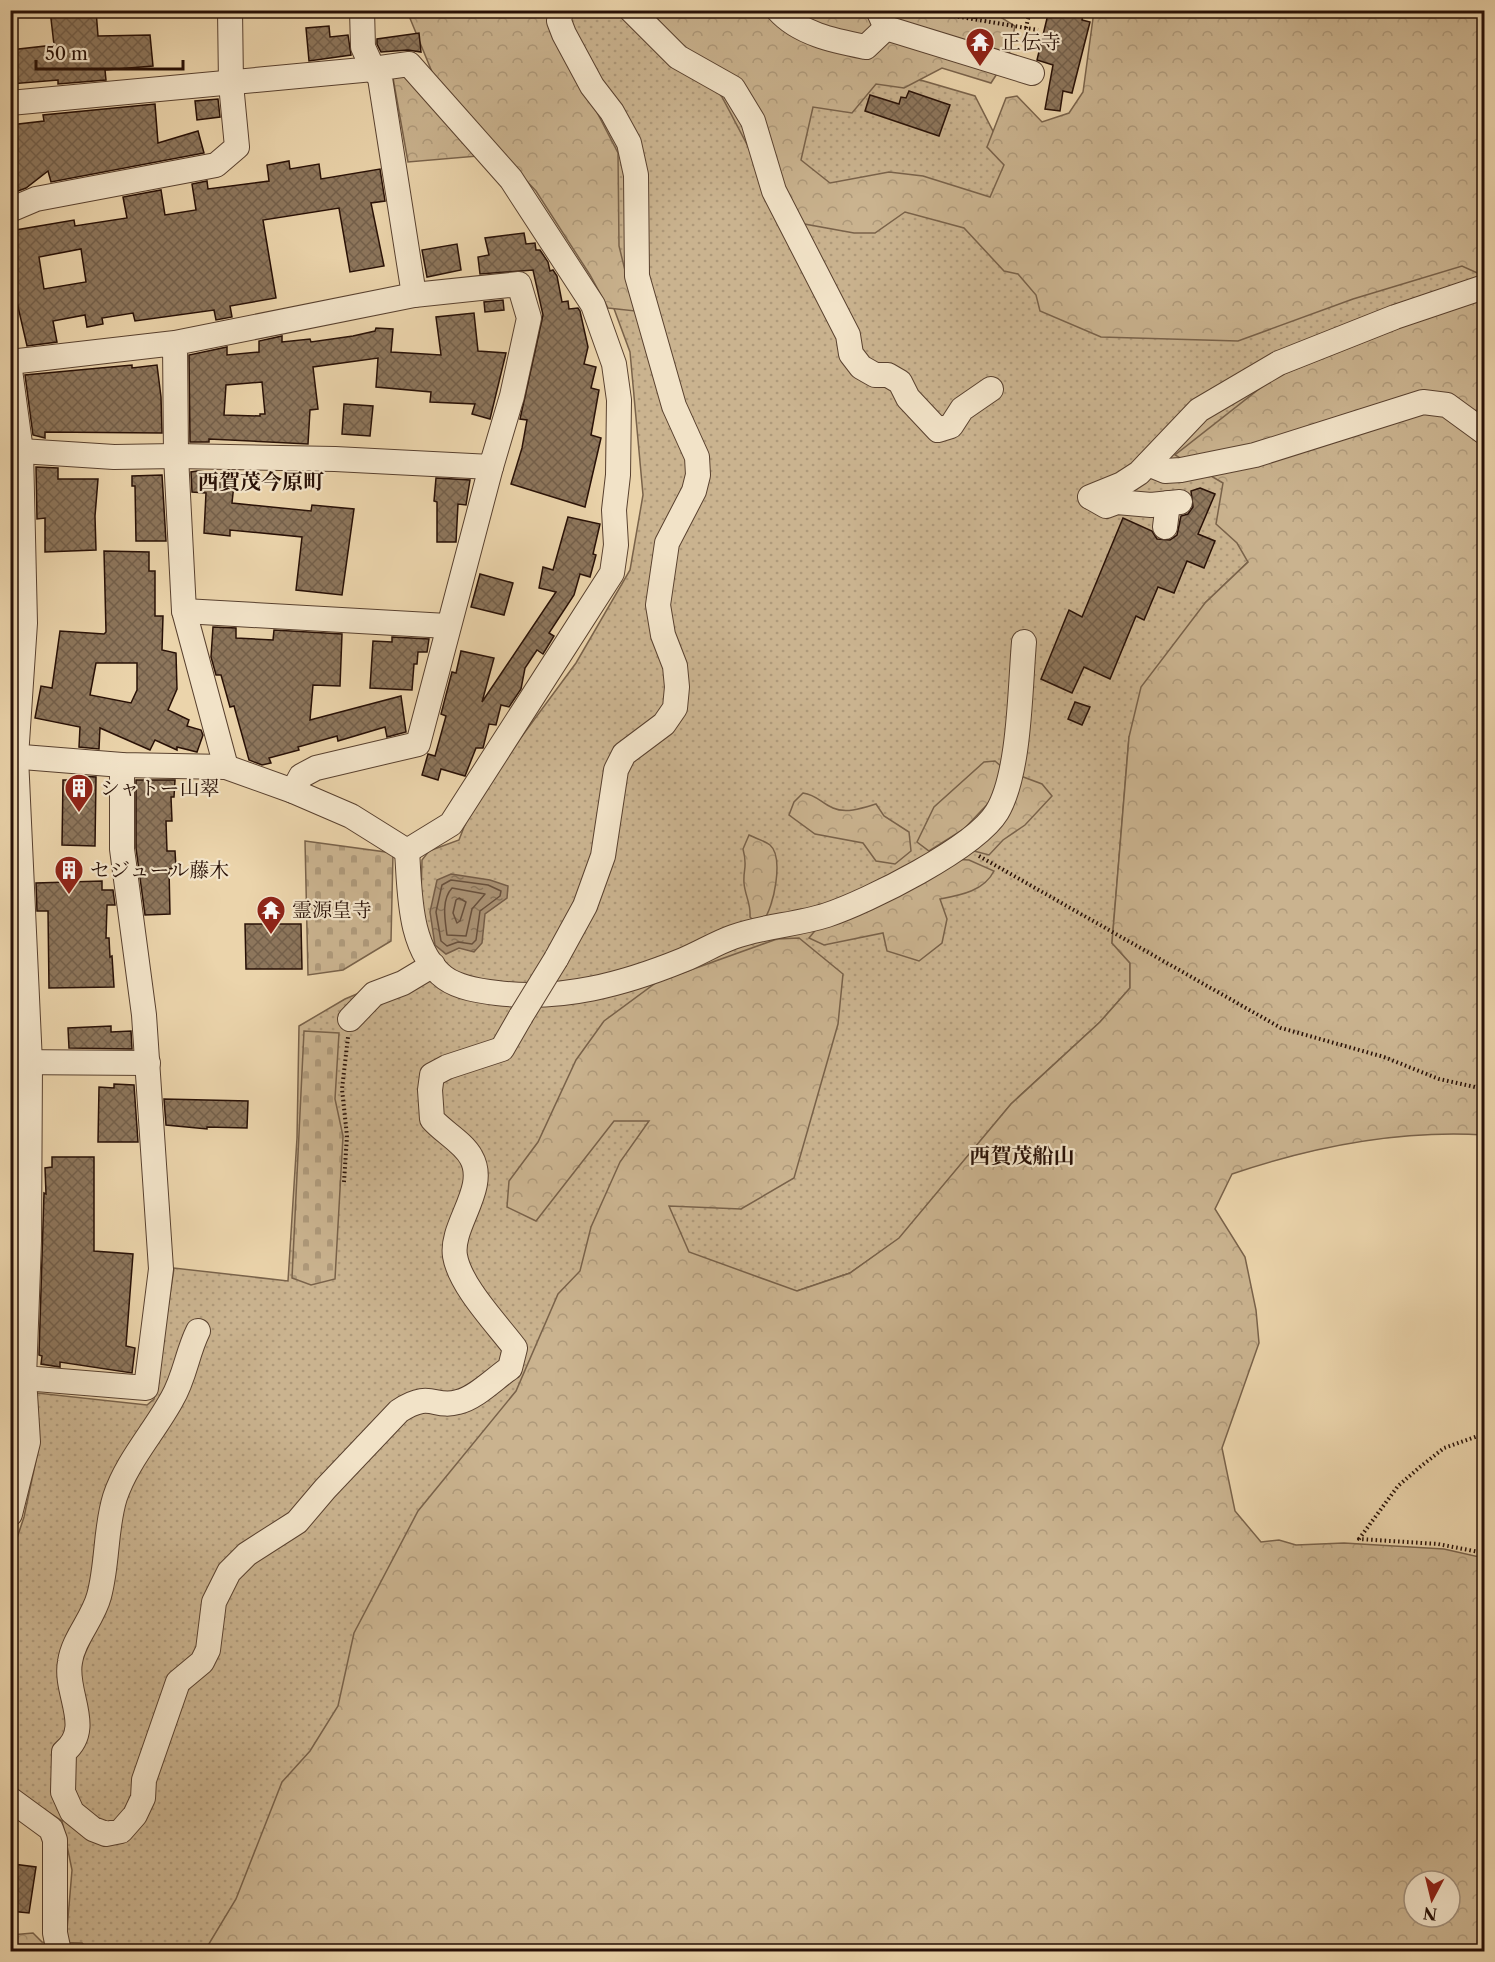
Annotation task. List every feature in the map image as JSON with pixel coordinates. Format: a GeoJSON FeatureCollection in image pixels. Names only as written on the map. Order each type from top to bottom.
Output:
{"type":"FeatureCollection","features":[{"type":"Feature","properties":{"kind":"street"},"geometry":{"type":"LineString","coordinates":[[10,210],[36,199],[216,165],[237,147],[231,84],[230,10]]}},
{"type":"Feature","properties":{"kind":"street"},"geometry":{"type":"LineString","coordinates":[[362,10],[363,47],[373,69],[380,78],[414,295]]}},
{"type":"Feature","properties":{"kind":"street"},"geometry":{"type":"LineString","coordinates":[[198,1331],[172,1399],[124,1475],[115,1497],[106,1536],[99,1596],[69,1663],[77,1715],[77,1734],[72,1745],[64,1752],[63,1792],[72,1812],[93,1830],[106,1834],[121,1831],[135,1815],[178,1682],[202,1662],[208,1650],[214,1602],[229,1572],[247,1554],[297,1522],[399,1411],[413,1402],[424,1400],[461,1402],[510,1368],[515,1348],[473,1292],[459,1269],[455,1254],[473,1187],[475,1169],[471,1156],[432,1119],[430,1090],[432,1075],[447,1066],[502,1049],[585,906],[603,856],[616,770],[624,754],[664,724],[675,708],[677,687],[675,666],[663,635],[658,605],[667,543],[694,491],[698,475],[697,457],[674,406],[637,276],[636,175],[629,143],[612,112],[592,86],[564,34],[559,21],[561,10]]}},
{"type":"Feature","properties":{"kind":"street"},"geometry":{"type":"LineString","coordinates":[[631,10],[678,57],[733,88],[753,121],[774,191],[848,335],[851,354],[861,367],[875,375],[888,375],[900,382],[908,398],[938,430],[951,426],[962,409],[992,388]]}},
{"type":"Feature","properties":{"kind":"street"},"geometry":{"type":"LineString","coordinates":[[778,10],[785,18],[828,40],[866,46],[882,19],[1032,73]]}},
{"type":"Feature","properties":{"kind":"street"},"geometry":{"type":"LineString","coordinates":[[10,103],[231,84],[409,63],[511,179],[593,305],[614,364],[619,400],[618,475],[614,510],[616,545],[612,573],[451,824],[407,851]]}},
{"type":"Feature","properties":{"kind":"street"},"geometry":{"type":"LineString","coordinates":[[10,362],[175,343],[414,295],[519,284],[529,318],[512,396],[447,626],[418,744],[316,768],[301,776],[293,791]]}},
{"type":"Feature","properties":{"kind":"street"},"geometry":{"type":"LineString","coordinates":[[1171,510],[1117,502],[1106,506],[1090,497],[1122,484],[1148,464],[1199,410],[1279,363],[1395,317],[1485,287]]}},
{"type":"Feature","properties":{"kind":"street"},"geometry":{"type":"LineString","coordinates":[[175,343],[176,456],[184,611],[226,767]]}},
{"type":"Feature","properties":{"kind":"street"},"geometry":{"type":"LineString","coordinates":[[10,370],[21,451],[16,553],[25,623],[13,756],[20,1062],[17,1378],[28,1442],[10,1514]]}},
{"type":"Feature","properties":{"kind":"street"},"geometry":{"type":"LineString","coordinates":[[1148,464],[1165,471],[1181,470],[1255,455],[1424,402],[1447,405],[1485,432]]}},
{"type":"Feature","properties":{"kind":"street"},"geometry":{"type":"LineString","coordinates":[[21,451],[114,457],[335,459],[491,467]]}},
{"type":"Feature","properties":{"kind":"street"},"geometry":{"type":"LineString","coordinates":[[184,611],[447,626]]}},
{"type":"Feature","properties":{"kind":"street"},"geometry":{"type":"LineString","coordinates":[[407,851],[413,926],[433,965],[445,978],[462,986],[509,995],[569,994],[612,985],[684,960],[734,936],[827,915],[879,893],[960,848],[997,813],[1012,772],[1024,642]]}},
{"type":"Feature","properties":{"kind":"street"},"geometry":{"type":"LineString","coordinates":[[13,756],[122,765],[226,767],[293,791],[351,816],[407,851]]}},
{"type":"Feature","properties":{"kind":"street"},"geometry":{"type":"LineString","coordinates":[[17,1378],[146,1388],[161,1269],[148,1063],[122,849],[122,765]]}},
{"type":"Feature","properties":{"kind":"street"},"geometry":{"type":"LineString","coordinates":[[350,1019],[374,994],[403,983],[433,965]]}},
{"type":"Feature","properties":{"kind":"street"},"geometry":{"type":"LineString","coordinates":[[20,1062],[148,1063]]}},
{"type":"Feature","properties":{"kind":"street"},"geometry":{"type":"LineString","coordinates":[[10,1799],[51,1829],[55,1840],[55,1933],[59,1952]]}},
{"type":"Feature","properties":{"kind":"path"},"geometry":{"type":"LineString","coordinates":[[918,10],[1038,30]]}},
{"type":"Feature","properties":{"kind":"path"},"geometry":{"type":"LineString","coordinates":[[1002,10],[1029,17]]}},
{"type":"Feature","properties":{"kind":"path"},"geometry":{"type":"LineString","coordinates":[[1026,28],[1030,10]]}},
{"type":"Feature","properties":{"kind":"path"},"geometry":{"type":"LineString","coordinates":[[975,19],[976,11]]}},
{"type":"Feature","properties":{"kind":"path"},"geometry":{"type":"LineString","coordinates":[[960,848],[981,857],[1281,1028],[1384,1058],[1439,1079],[1485,1089]]}},
{"type":"Feature","properties":{"kind":"path"},"geometry":{"type":"LineString","coordinates":[[344,1182],[347,1136],[342,1089],[350,1019]]}},
{"type":"Feature","properties":{"kind":"path"},"geometry":{"type":"LineString","coordinates":[[1485,1434],[1444,1448],[1420,1467],[1398,1486],[1359,1539],[1438,1544],[1485,1553]]}},
{"type":"Feature","properties":{"kind":"green space"},"geometry":{"type":"Polygon","coordinates":[[[407,11],[553,11],[587,93],[618,153],[619,246],[635,311],[608,308],[590,275],[536,191],[501,154],[408,162],[393,78],[432,72],[407,11]]]}},
{"type":"Feature","properties":{"kind":"green space"},"geometry":{"type":"Polygon","coordinates":[[[421,11],[719,11],[780,39],[975,96],[1020,184],[1444,11],[1484,11],[1484,491],[1248,562],[1205,603],[1129,737],[1112,943],[1130,963],[1130,988],[1100,1022],[1011,1104],[900,1238],[850,1273],[797,1291],[234,1951],[69,1951],[66,1942],[72,1870],[62,1821],[11,1788],[11,1556],[24,1517],[39,1446],[37,1393],[147,1405],[154,1399],[174,1268],[288,1281],[297,1138],[299,1026],[345,999],[419,968],[422,860],[429,851],[459,840],[474,801],[576,663],[630,570],[643,495],[630,352],[589,241],[421,11]]]}},
{"type":"Feature","properties":{"kind":"green space"},"geometry":{"type":"Polygon","coordinates":[[[651,11],[998,11],[997,15],[1015,26],[1009,55],[991,83],[942,68],[904,88],[876,84],[852,113],[813,107],[801,160],[830,183],[889,172],[923,176],[990,197],[1004,165],[987,147],[1006,98],[1017,96],[1042,122],[1069,113],[1083,92],[1094,11],[1472,11],[1484,27],[1484,276],[1462,266],[1353,299],[1238,341],[1101,337],[1040,311],[1036,295],[1018,274],[1004,271],[964,228],[905,212],[875,233],[854,233],[799,223],[750,150],[722,97],[651,11]]]}},
{"type":"Feature","properties":{"kind":"green space"},"geometry":{"type":"Polygon","coordinates":[[[1484,294],[1484,1135],[1420,1135],[1356,1142],[1262,1164],[1232,1174],[1215,1209],[1245,1257],[1256,1310],[1259,1343],[1222,1448],[1235,1511],[1261,1542],[1279,1540],[1296,1545],[1344,1543],[1444,1549],[1484,1558],[1484,1951],[204,1952],[236,1899],[282,1782],[310,1751],[338,1706],[354,1633],[418,1511],[516,1391],[558,1294],[580,1271],[591,1227],[620,1162],[649,1121],[614,1121],[536,1221],[507,1207],[509,1181],[538,1142],[576,1060],[604,1021],[657,982],[777,939],[799,938],[843,974],[838,1024],[794,1178],[741,1209],[669,1206],[689,1252],[797,1291],[850,1273],[899,1238],[1011,1104],[1100,1022],[1130,988],[1130,963],[1112,943],[1129,737],[1141,687],[1205,603],[1248,562],[1237,543],[1216,524],[1223,483],[1175,455],[1273,378],[1484,294]]]}},
{"type":"Feature","properties":{"kind":"green space"},"geometry":{"type":"Polygon","coordinates":[[[995,761],[1003,768],[998,793],[964,829],[929,851],[917,842],[934,807],[984,762],[995,761]]]}},
{"type":"Feature","properties":{"kind":"green space"},"geometry":{"type":"Polygon","coordinates":[[[1018,775],[1042,784],[1052,796],[1025,825],[1003,840],[989,855],[974,851],[1018,775]]]}},
{"type":"Feature","properties":{"kind":"green space"},"geometry":{"type":"Polygon","coordinates":[[[803,793],[812,795],[838,810],[855,810],[876,804],[884,816],[909,832],[911,851],[895,864],[876,861],[863,843],[815,834],[789,815],[794,802],[803,793]]]}},
{"type":"Feature","properties":{"kind":"green space"},"geometry":{"type":"Polygon","coordinates":[[[749,835],[770,845],[776,860],[774,894],[763,921],[754,921],[750,917],[745,888],[743,849],[749,835]]]}},
{"type":"Feature","properties":{"kind":"green space"},"geometry":{"type":"Polygon","coordinates":[[[305,841],[393,853],[391,941],[343,970],[308,975],[305,841]]]}},
{"type":"Feature","properties":{"kind":"green space"},"geometry":{"type":"Polygon","coordinates":[[[951,859],[969,860],[994,871],[990,878],[978,888],[964,894],[940,899],[947,919],[942,943],[919,961],[887,951],[883,933],[824,945],[809,938],[818,927],[951,859]]]}},
{"type":"Feature","properties":{"kind":"green space"},"geometry":{"type":"Polygon","coordinates":[[[304,1031],[339,1033],[335,1099],[343,1136],[335,1279],[311,1285],[292,1278],[304,1031]]]}},
{"type":"Feature","properties":{"kind":"green space"},"geometry":{"type":"Polygon","coordinates":[[[11,1067],[24,1075],[23,1223],[11,1233],[11,1067]]]}},
{"type":"Feature","properties":{"kind":"green space"},"geometry":{"type":"Polygon","coordinates":[[[33,1933],[42,1942],[82,1943],[91,1951],[11,1952],[11,1935],[33,1933]]]}},
{"type":"Feature","properties":{"kind":"water"},"geometry":{"type":"Polygon","coordinates":[[[451,874],[490,880],[508,886],[507,898],[485,914],[482,943],[474,952],[459,948],[446,954],[435,945],[430,912],[437,880],[451,874]]]}},
{"type":"Feature","properties":{"kind":"building"},"geometry":{"type":"Polygon","coordinates":[[[50,10],[96,10],[98,36],[150,35],[153,66],[105,70],[106,80],[58,84],[58,80],[10,84],[10,50],[54,45],[50,10]]]}},
{"type":"Feature","properties":{"kind":"building"},"geometry":{"type":"Polygon","coordinates":[[[1049,10],[1084,10],[1082,20],[1090,22],[1072,93],[1063,91],[1060,111],[1045,109],[1053,65],[1037,60],[1049,10]]]}},
{"type":"Feature","properties":{"kind":"building"},"geometry":{"type":"Polygon","coordinates":[[[329,26],[330,37],[348,35],[351,55],[309,61],[306,28],[329,26]]]}},
{"type":"Feature","properties":{"kind":"building"},"geometry":{"type":"Polygon","coordinates":[[[419,33],[421,52],[408,50],[381,52],[377,44],[377,39],[419,33]]]}},
{"type":"Feature","properties":{"kind":"building"},"geometry":{"type":"Polygon","coordinates":[[[909,91],[950,105],[939,136],[865,111],[870,95],[899,104],[901,97],[906,98],[909,91]]]}},
{"type":"Feature","properties":{"kind":"building"},"geometry":{"type":"Polygon","coordinates":[[[218,99],[220,117],[197,120],[195,101],[218,99]]]}},
{"type":"Feature","properties":{"kind":"building"},"geometry":{"type":"Polygon","coordinates":[[[155,104],[158,143],[198,131],[204,153],[51,182],[48,171],[26,188],[10,194],[10,125],[44,121],[43,115],[155,104]]]}},
{"type":"Feature","properties":{"kind":"building"},"geometry":{"type":"Polygon","coordinates":[[[289,161],[290,169],[319,164],[321,179],[380,169],[385,201],[371,203],[384,266],[350,272],[339,208],[263,220],[276,298],[230,306],[232,317],[216,320],[214,310],[135,321],[133,313],[102,318],[103,324],[87,327],[85,315],[53,321],[57,342],[27,346],[10,272],[10,231],[74,220],[75,226],[127,218],[123,197],[161,190],[165,215],[196,210],[192,184],[207,181],[208,189],[269,181],[267,165],[289,161]],[[81,249],[39,257],[44,289],[86,282],[81,249]]]}},
{"type":"Feature","properties":{"kind":"building"},"geometry":{"type":"Polygon","coordinates":[[[524,233],[526,244],[535,243],[536,250],[540,250],[548,262],[550,271],[553,270],[557,276],[562,302],[568,301],[569,309],[578,308],[580,311],[588,347],[584,364],[596,367],[591,388],[599,390],[591,435],[601,438],[585,507],[511,484],[522,448],[527,420],[520,419],[543,315],[533,270],[480,274],[478,257],[489,255],[485,238],[524,233]]]}},
{"type":"Feature","properties":{"kind":"building"},"geometry":{"type":"Polygon","coordinates":[[[457,244],[461,270],[427,277],[422,250],[457,244]]]}},
{"type":"Feature","properties":{"kind":"building"},"geometry":{"type":"Polygon","coordinates":[[[503,300],[504,310],[485,312],[484,302],[503,300]]]}},
{"type":"Feature","properties":{"kind":"building"},"geometry":{"type":"Polygon","coordinates":[[[474,313],[478,351],[506,353],[490,419],[472,414],[475,404],[430,402],[431,392],[376,387],[378,358],[313,367],[318,409],[310,410],[308,444],[209,439],[209,442],[190,442],[189,355],[227,347],[227,355],[259,352],[259,341],[282,336],[282,342],[310,339],[311,342],[353,336],[375,331],[376,328],[393,329],[391,352],[441,355],[436,317],[474,313]],[[262,382],[226,385],[224,415],[260,416],[260,414],[265,414],[262,382]]]}},
{"type":"Feature","properties":{"kind":"building"},"geometry":{"type":"Polygon","coordinates":[[[132,365],[132,368],[157,365],[162,433],[45,432],[45,438],[33,435],[25,375],[132,365]]]}},
{"type":"Feature","properties":{"kind":"building"},"geometry":{"type":"Polygon","coordinates":[[[344,404],[373,406],[370,436],[342,434],[344,404]]]}},
{"type":"Feature","properties":{"kind":"building"},"geometry":{"type":"Polygon","coordinates":[[[36,467],[58,468],[58,479],[98,479],[95,516],[96,550],[45,552],[45,518],[37,519],[36,467]]]}},
{"type":"Feature","properties":{"kind":"building"},"geometry":{"type":"Polygon","coordinates":[[[191,472],[235,475],[232,503],[311,511],[312,505],[354,509],[342,595],[296,590],[302,537],[230,530],[230,536],[204,533],[206,493],[192,492],[191,472]]]}},
{"type":"Feature","properties":{"kind":"building"},"geometry":{"type":"Polygon","coordinates":[[[162,475],[166,541],[136,541],[135,486],[132,486],[132,476],[162,475]]]}},
{"type":"Feature","properties":{"kind":"building"},"geometry":{"type":"Polygon","coordinates":[[[436,478],[470,480],[466,505],[458,504],[456,542],[437,542],[437,502],[434,501],[436,478]]]}},
{"type":"Feature","properties":{"kind":"building"},"geometry":{"type":"Polygon","coordinates":[[[1200,488],[1215,494],[1198,534],[1215,541],[1204,568],[1187,561],[1174,593],[1158,587],[1144,620],[1136,616],[1110,679],[1084,667],[1072,693],[1041,679],[1069,610],[1082,617],[1123,518],[1152,531],[1157,539],[1170,540],[1177,535],[1181,516],[1188,514],[1193,507],[1191,491],[1200,488]]]}},
{"type":"Feature","properties":{"kind":"building"},"geometry":{"type":"Polygon","coordinates":[[[568,517],[600,524],[593,554],[596,555],[590,577],[580,574],[574,595],[549,633],[554,636],[543,654],[537,650],[525,668],[521,689],[509,707],[501,705],[496,725],[489,724],[483,748],[476,748],[465,776],[441,769],[438,780],[422,775],[428,754],[435,756],[446,716],[441,714],[452,672],[456,673],[461,651],[494,658],[482,702],[556,592],[539,588],[543,567],[553,570],[568,517]]]}},
{"type":"Feature","properties":{"kind":"building"},"geometry":{"type":"Polygon","coordinates":[[[104,551],[149,552],[149,571],[155,571],[155,616],[163,616],[162,650],[176,653],[177,689],[168,710],[189,720],[187,726],[201,730],[203,735],[197,752],[177,747],[177,750],[155,740],[150,750],[100,728],[99,749],[79,747],[80,727],[35,718],[41,686],[52,688],[60,631],[104,634],[106,632],[104,551]],[[96,663],[90,695],[131,703],[137,690],[137,663],[96,663]]]}},
{"type":"Feature","properties":{"kind":"building"},"geometry":{"type":"Polygon","coordinates":[[[480,574],[513,583],[504,615],[471,607],[480,574]]]}},
{"type":"Feature","properties":{"kind":"building"},"geometry":{"type":"Polygon","coordinates":[[[213,627],[236,628],[236,638],[273,640],[274,630],[342,634],[340,686],[313,685],[310,720],[401,696],[406,732],[387,737],[385,727],[338,741],[337,736],[298,747],[299,750],[269,758],[271,763],[262,765],[249,760],[234,706],[230,707],[221,675],[216,675],[211,657],[213,627]]]}},
{"type":"Feature","properties":{"kind":"building"},"geometry":{"type":"Polygon","coordinates":[[[392,637],[429,639],[427,652],[418,652],[417,664],[414,664],[412,690],[370,688],[373,641],[392,642],[392,637]]]}},
{"type":"Feature","properties":{"kind":"building"},"geometry":{"type":"Polygon","coordinates":[[[1075,702],[1090,707],[1082,725],[1068,719],[1075,702]]]}},
{"type":"Feature","properties":{"kind":"building","name":"シャトー山翠"},"geometry":{"type":"Polygon","coordinates":[[[78,776],[96,777],[95,846],[62,845],[63,780],[78,780],[78,776]]]}},
{"type":"Feature","properties":{"kind":"building"},"geometry":{"type":"Polygon","coordinates":[[[136,780],[175,780],[174,797],[171,797],[172,821],[166,821],[167,851],[175,851],[176,868],[169,869],[170,914],[145,915],[136,848],[136,780]]]}},
{"type":"Feature","properties":{"kind":"building"},"geometry":{"type":"Polygon","coordinates":[[[102,881],[102,890],[113,890],[115,905],[107,905],[106,938],[109,938],[110,957],[112,956],[114,987],[49,988],[48,911],[37,911],[36,883],[102,881]]]}},
{"type":"Feature","properties":{"kind":"building"},"geometry":{"type":"Polygon","coordinates":[[[245,924],[301,924],[302,969],[246,969],[245,924]]]}},
{"type":"Feature","properties":{"kind":"building"},"geometry":{"type":"Polygon","coordinates":[[[111,1026],[111,1032],[131,1031],[132,1049],[69,1048],[68,1028],[111,1026]]]}},
{"type":"Feature","properties":{"kind":"building"},"geometry":{"type":"Polygon","coordinates":[[[114,1084],[134,1085],[138,1142],[98,1142],[99,1087],[114,1088],[114,1084]]]}},
{"type":"Feature","properties":{"kind":"building"},"geometry":{"type":"Polygon","coordinates":[[[164,1099],[248,1101],[247,1128],[207,1127],[207,1129],[166,1125],[164,1099]]]}},
{"type":"Feature","properties":{"kind":"building"},"geometry":{"type":"Polygon","coordinates":[[[52,1157],[94,1157],[94,1251],[133,1254],[126,1346],[135,1348],[132,1373],[60,1362],[60,1367],[41,1364],[42,1356],[39,1355],[44,1193],[46,1194],[45,1168],[52,1167],[52,1157]]]}},
{"type":"Feature","properties":{"kind":"building"},"geometry":{"type":"Polygon","coordinates":[[[13,1864],[36,1867],[29,1913],[10,1911],[13,1864]]]}},
{"type":"Feature","properties":{"kind":"place","name":"正伝寺"},"geometry":{"type":"Point","coordinates":[980,68]}},
{"type":"Feature","properties":{"kind":"place","name":"シャトー山翠"},"geometry":{"type":"Point","coordinates":[79,814]}},
{"type":"Feature","properties":{"kind":"place","name":"セジュール藤木"},"geometry":{"type":"Point","coordinates":[69,896]}},
{"type":"Feature","properties":{"kind":"place","name":"霊源皇寺"},"geometry":{"type":"Point","coordinates":[271,936]}},
{"type":"Feature","properties":{"kind":"district","name":"西賀茂今原町"},"geometry":{"type":"Point","coordinates":[261,482]}},
{"type":"Feature","properties":{"kind":"district","name":"西賀茂船山"},"geometry":{"type":"Point","coordinates":[1022,1156]}}]}
